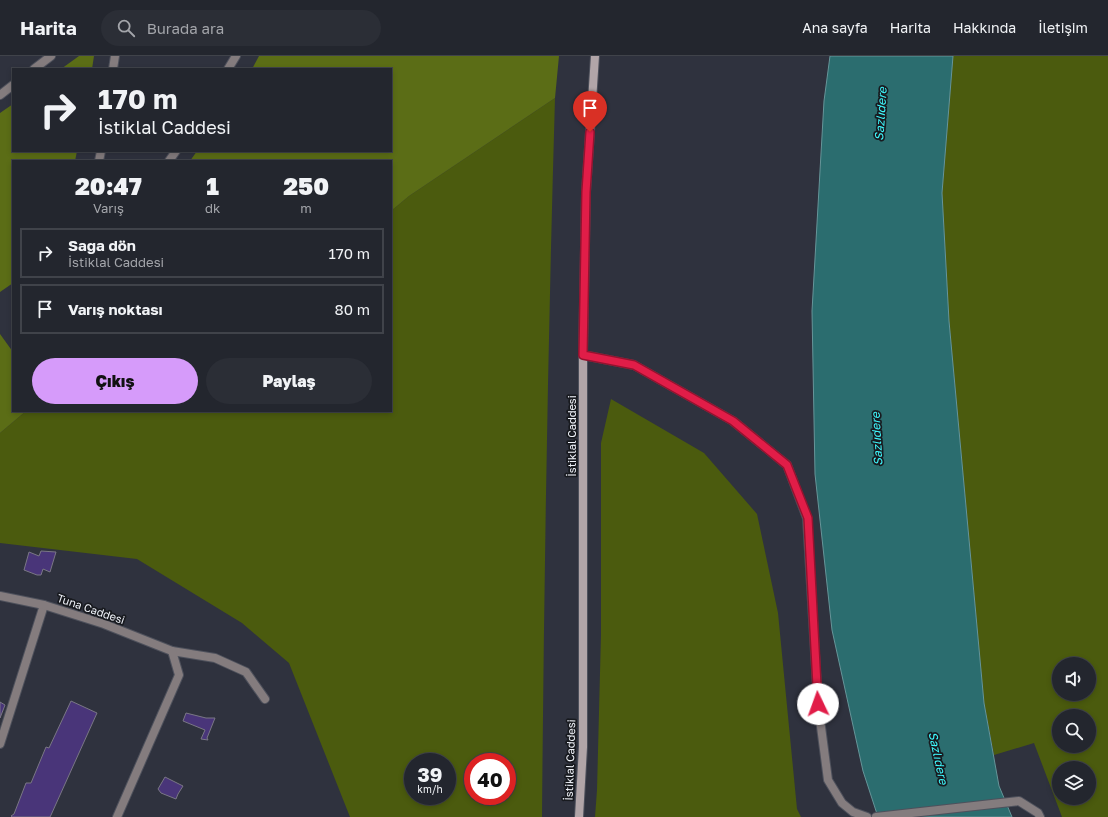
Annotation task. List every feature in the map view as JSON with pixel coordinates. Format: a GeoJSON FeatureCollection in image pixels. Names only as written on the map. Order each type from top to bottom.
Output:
{"type":"FeatureCollection","features":[{"type":"Feature","properties":{"kind":"main road","name":"İstiklal Caddesi"},"geometry":{"type":"LineString","coordinates":[[579,817],[583,748],[583,355],[586,192],[595,56]]}},
{"type":"Feature","properties":{"kind":"street"},"geometry":{"type":"LineString","coordinates":[[35,68],[51,56]]}},
{"type":"Feature","properties":{"kind":"street"},"geometry":{"type":"LineString","coordinates":[[113,68],[115,56]]}},
{"type":"Feature","properties":{"kind":"street"},"geometry":{"type":"LineString","coordinates":[[229,68],[236,56]]}},
{"type":"Feature","properties":{"kind":"street"},"geometry":{"type":"LineString","coordinates":[[0,95],[12,86]]}},
{"type":"Feature","properties":{"kind":"street"},"geometry":{"type":"LineString","coordinates":[[169,160],[175,152]]}},
{"type":"Feature","properties":{"kind":"street"},"geometry":{"type":"LineString","coordinates":[[583,355],[634,365],[733,421],[787,465],[808,518],[818,704],[828,780],[842,803],[853,812],[867,817]]}},
{"type":"Feature","properties":{"kind":"street","name":"Tuna Caddesi"},"geometry":{"type":"LineString","coordinates":[[0,596],[44,605],[104,624],[172,651],[215,658],[246,672],[265,699]]}},
{"type":"Feature","properties":{"kind":"street"},"geometry":{"type":"LineString","coordinates":[[0,744],[44,605]]}},
{"type":"Feature","properties":{"kind":"street"},"geometry":{"type":"LineString","coordinates":[[117,817],[179,675],[172,651]]}},
{"type":"Feature","properties":{"kind":"street"},"geometry":{"type":"LineString","coordinates":[[876,817],[1019,801],[1038,813],[1040,817]]}},
{"type":"Feature","properties":{"kind":"green space"},"geometry":{"type":"Polygon","coordinates":[[[79,56],[94,56],[92,68],[62,68],[79,56]]]}},
{"type":"Feature","properties":{"kind":"green space"},"geometry":{"type":"Polygon","coordinates":[[[259,56],[559,56],[555,98],[409,196],[392,210],[392,160],[191,160],[196,152],[392,152],[392,68],[253,68],[259,56]]]}},
{"type":"Feature","properties":{"kind":"green space"},"geometry":{"type":"Polygon","coordinates":[[[953,56],[1108,56],[1108,817],[1062,817],[1057,805],[1096,805],[1096,761],[1052,761],[1052,791],[1034,743],[994,755],[984,703],[949,321],[942,193],[953,56]]]}},
{"type":"Feature","properties":{"kind":"green space"},"geometry":{"type":"Polygon","coordinates":[[[555,98],[550,278],[542,817],[350,817],[289,663],[242,623],[137,559],[0,543],[0,433],[25,412],[392,412],[392,210],[409,196],[555,98]]]}},
{"type":"Feature","properties":{"kind":"green space"},"geometry":{"type":"Polygon","coordinates":[[[12,105],[12,152],[77,152],[75,160],[12,160],[12,284],[0,292],[0,113],[12,105]]]}},
{"type":"Feature","properties":{"kind":"green space"},"geometry":{"type":"Polygon","coordinates":[[[0,334],[12,351],[12,412],[25,412],[0,433],[0,334]]]}},
{"type":"Feature","properties":{"kind":"green space"},"geometry":{"type":"Polygon","coordinates":[[[611,399],[704,453],[757,514],[778,613],[797,809],[801,817],[595,817],[601,634],[601,443],[611,399]]]}},
{"type":"Feature","properties":{"kind":"water","name":"Sazlıdere"},"geometry":{"type":"Polygon","coordinates":[[[830,56],[953,56],[942,193],[949,321],[984,703],[999,786],[1012,817],[878,817],[863,771],[832,630],[815,474],[812,311],[824,101],[830,56]]]}},
{"type":"Feature","properties":{"kind":"building"},"geometry":{"type":"Polygon","coordinates":[[[41,551],[56,552],[50,572],[43,569],[41,575],[37,575],[24,570],[29,552],[39,556],[41,551]]]}},
{"type":"Feature","properties":{"kind":"building"},"geometry":{"type":"Polygon","coordinates":[[[71,701],[97,713],[50,817],[12,817],[11,816],[14,814],[26,783],[31,783],[46,747],[49,748],[71,701]]]}},
{"type":"Feature","properties":{"kind":"building"},"geometry":{"type":"Polygon","coordinates":[[[0,702],[5,705],[0,718],[0,702]]]}},
{"type":"Feature","properties":{"kind":"building"},"geometry":{"type":"Polygon","coordinates":[[[186,713],[206,718],[215,718],[207,738],[208,740],[201,739],[205,730],[183,721],[186,713]]]}},
{"type":"Feature","properties":{"kind":"building"},"geometry":{"type":"Polygon","coordinates":[[[165,777],[183,786],[176,799],[161,793],[158,789],[165,777]]]}},
{"type":"Feature","properties":{"kind":"route"},"geometry":{"type":"LineString","coordinates":[[590,132],[586,192],[583,355],[634,365],[733,421],[787,465],[808,518],[818,704]]}}]}
